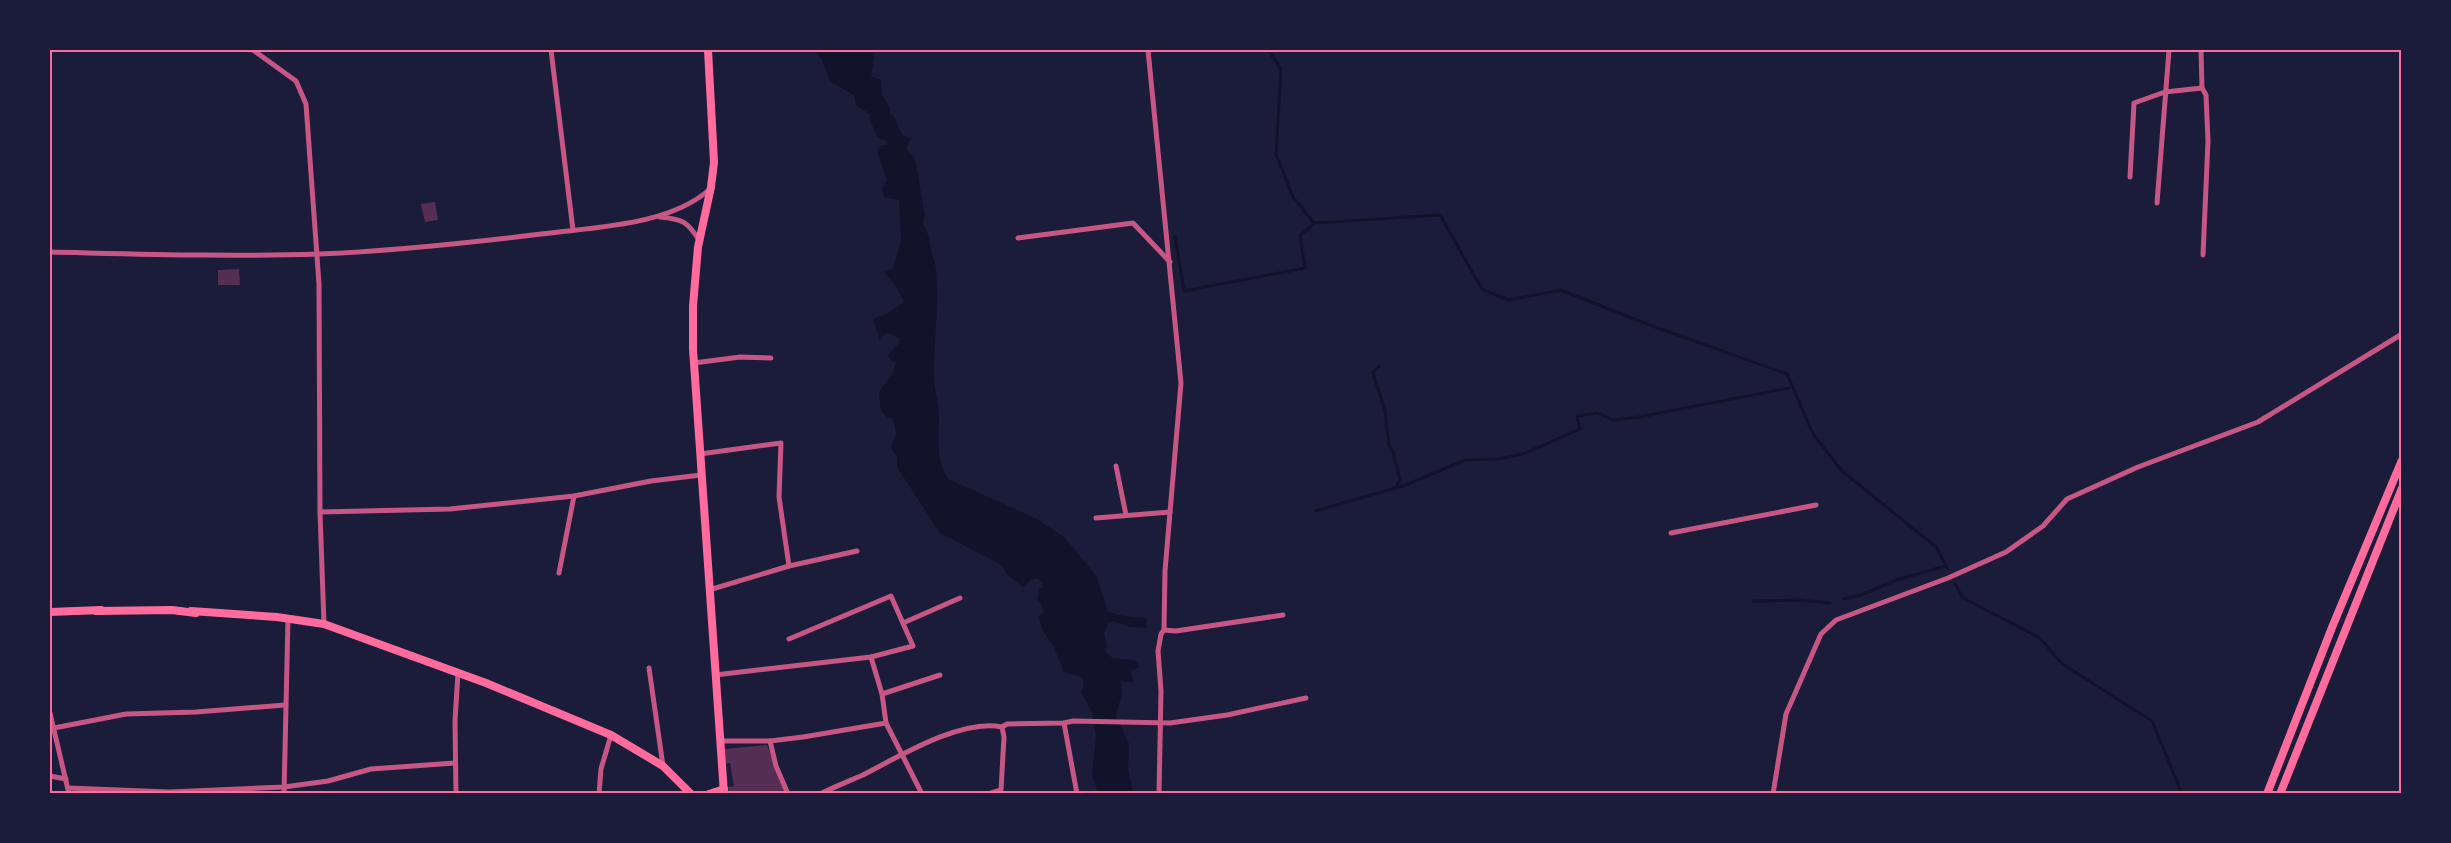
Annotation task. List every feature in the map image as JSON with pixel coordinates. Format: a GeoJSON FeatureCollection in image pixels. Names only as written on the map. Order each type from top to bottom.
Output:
{"type":"FeatureCollection","features":[{"type":"Feature","properties":{"kind":"main road"},"geometry":{"type":"LineString","coordinates":[[708,50],[714,162],[699,240],[693,306],[701,475],[724,791],[710,794]]}},
{"type":"Feature","properties":{"kind":"main road"},"geometry":{"type":"LineString","coordinates":[[2267,794],[2333,625],[2402,460]]}},
{"type":"Feature","properties":{"kind":"main road"},"geometry":{"type":"LineString","coordinates":[[2280,794],[2402,488]]}},
{"type":"Feature","properties":{"kind":"main road"},"geometry":{"type":"LineString","coordinates":[[50,612],[192,610],[324,624],[458,673],[611,735],[663,766],[691,794]]}},
{"type":"Feature","properties":{"kind":"street"},"geometry":{"type":"LineString","coordinates":[[253,50],[296,81],[306,104],[318,254],[320,512],[324,624]]}},
{"type":"Feature","properties":{"kind":"street"},"geometry":{"type":"LineString","coordinates":[[550,50],[573,230]]}},
{"type":"Feature","properties":{"kind":"street"},"geometry":{"type":"LineString","coordinates":[[1148,50],[1181,383],[1165,571],[1164,630],[1158,651],[1161,691],[1159,794]]}},
{"type":"Feature","properties":{"kind":"street"},"geometry":{"type":"LineString","coordinates":[[2157,203],[2169,50]]}},
{"type":"Feature","properties":{"kind":"street"},"geometry":{"type":"LineString","coordinates":[[2201,50],[2202,88],[2206,95],[2208,141],[2203,255]]}},
{"type":"Feature","properties":{"kind":"street"},"geometry":{"type":"LineString","coordinates":[[2130,177],[2134,104],[2165,92],[2202,88]]}},
{"type":"Feature","properties":{"kind":"street"},"geometry":{"type":"LineString","coordinates":[[50,252],[179,255],[318,254],[443,246],[658,217],[692,203],[711,187]]}},
{"type":"Feature","properties":{"kind":"street"},"geometry":{"type":"LineString","coordinates":[[658,217],[678,219],[686,223],[699,240]]}},
{"type":"Feature","properties":{"kind":"street"},"geometry":{"type":"LineString","coordinates":[[1018,238],[1133,223],[1170,262]]}},
{"type":"Feature","properties":{"kind":"street"},"geometry":{"type":"LineString","coordinates":[[1773,794],[1786,714],[1821,634],[1836,620],[1930,586],[2006,552],[2043,526],[2067,499],[2138,467],[2258,422],[2402,334]]}},
{"type":"Feature","properties":{"kind":"street"},"geometry":{"type":"LineString","coordinates":[[694,363],[740,357],[771,358]]}},
{"type":"Feature","properties":{"kind":"street"},"geometry":{"type":"LineString","coordinates":[[700,454],[781,442],[779,497],[789,566]]}},
{"type":"Feature","properties":{"kind":"street"},"geometry":{"type":"LineString","coordinates":[[1116,466],[1126,515]]}},
{"type":"Feature","properties":{"kind":"street"},"geometry":{"type":"LineString","coordinates":[[320,512],[450,509],[574,496],[651,480],[701,475]]}},
{"type":"Feature","properties":{"kind":"street"},"geometry":{"type":"LineString","coordinates":[[559,573],[574,496]]}},
{"type":"Feature","properties":{"kind":"street"},"geometry":{"type":"LineString","coordinates":[[1671,533],[1816,505]]}},
{"type":"Feature","properties":{"kind":"street"},"geometry":{"type":"LineString","coordinates":[[1096,518],[1170,512]]}},
{"type":"Feature","properties":{"kind":"street"},"geometry":{"type":"LineString","coordinates":[[709,590],[789,566],[857,550]]}},
{"type":"Feature","properties":{"kind":"street"},"geometry":{"type":"LineString","coordinates":[[715,675],[871,657],[913,646],[891,596],[789,639]]}},
{"type":"Feature","properties":{"kind":"street"},"geometry":{"type":"LineString","coordinates":[[903,623],[960,598]]}},
{"type":"Feature","properties":{"kind":"street"},"geometry":{"type":"LineString","coordinates":[[1164,630],[1176,631],[1283,615]]}},
{"type":"Feature","properties":{"kind":"street"},"geometry":{"type":"LineString","coordinates":[[280,619],[285,705],[284,790]]}},
{"type":"Feature","properties":{"kind":"street"},"geometry":{"type":"LineString","coordinates":[[871,657],[882,694],[886,723],[922,794]]}},
{"type":"Feature","properties":{"kind":"street"},"geometry":{"type":"LineString","coordinates":[[649,668],[663,766]]}},
{"type":"Feature","properties":{"kind":"street"},"geometry":{"type":"LineString","coordinates":[[456,794],[458,673]]}},
{"type":"Feature","properties":{"kind":"street"},"geometry":{"type":"LineString","coordinates":[[882,694],[940,675]]}},
{"type":"Feature","properties":{"kind":"street"},"geometry":{"type":"LineString","coordinates":[[820,794],[863,774],[900,753],[955,732],[1002,727],[1007,724],[1073,721],[1170,723],[1227,715],[1306,698]]}},
{"type":"Feature","properties":{"kind":"street"},"geometry":{"type":"LineString","coordinates":[[54,728],[126,714],[196,712],[285,705]]}},
{"type":"Feature","properties":{"kind":"street"},"geometry":{"type":"LineString","coordinates":[[50,713],[69,791],[284,790],[371,769],[455,763]]}},
{"type":"Feature","properties":{"kind":"street"},"geometry":{"type":"LineString","coordinates":[[720,741],[770,741],[886,723]]}},
{"type":"Feature","properties":{"kind":"street"},"geometry":{"type":"LineString","coordinates":[[1064,723],[1077,794]]}},
{"type":"Feature","properties":{"kind":"street"},"geometry":{"type":"LineString","coordinates":[[988,794],[1001,790],[1004,737],[1002,727]]}},
{"type":"Feature","properties":{"kind":"street"},"geometry":{"type":"LineString","coordinates":[[599,794],[601,769],[611,735]]}},
{"type":"Feature","properties":{"kind":"street"},"geometry":{"type":"LineString","coordinates":[[770,741],[776,766],[788,794]]}},
{"type":"Feature","properties":{"kind":"street"},"geometry":{"type":"LineString","coordinates":[[50,776],[66,778]]}},
{"type":"Feature","properties":{"kind":"shaded area"},"geometry":{"type":"Polygon","coordinates":[[[812,50],[875,50],[871,76],[881,80],[882,95],[890,108],[890,114],[894,117],[902,135],[911,138],[906,149],[915,158],[925,217],[922,223],[926,229],[936,268],[934,381],[939,412],[939,456],[948,479],[1037,519],[1064,537],[1096,575],[1108,612],[1146,618],[1147,628],[1130,627],[1113,621],[1108,623],[1104,634],[1107,646],[1105,650],[1112,658],[1138,661],[1139,667],[1131,670],[1133,682],[1121,682],[1122,693],[1116,715],[1129,744],[1128,768],[1133,793],[1098,793],[1092,774],[1096,737],[1092,712],[1081,693],[1084,683],[1082,677],[1064,672],[1054,647],[1042,629],[1039,617],[1044,612],[1037,601],[1039,589],[1043,588],[1043,582],[1037,578],[1030,580],[1024,588],[1006,573],[1002,565],[940,533],[897,467],[897,456],[891,448],[896,433],[893,418],[888,418],[881,411],[879,392],[893,372],[896,362],[892,362],[888,355],[899,343],[900,338],[886,332],[880,341],[873,319],[888,313],[904,302],[896,286],[883,271],[893,269],[901,241],[899,200],[884,197],[882,188],[887,180],[877,151],[880,146],[888,145],[887,141],[877,137],[869,117],[871,115],[856,105],[854,95],[830,81],[822,59],[812,50]]]}},
{"type":"Feature","properties":{"kind":"building"},"geometry":{"type":"Polygon","coordinates":[[[435,202],[438,220],[425,222],[421,204],[435,202]]]}},
{"type":"Feature","properties":{"kind":"building"},"geometry":{"type":"Polygon","coordinates":[[[239,269],[240,285],[218,285],[218,270],[239,269]]]}},
{"type":"Feature","properties":{"kind":"building"},"geometry":{"type":"Polygon","coordinates":[[[767,745],[786,794],[729,794],[728,787],[734,786],[730,763],[724,764],[724,749],[767,745]]]}},
{"type":"Feature","properties":{"kind":"waterway"},"geometry":{"type":"LineString","coordinates":[[1268,50],[1281,69],[1276,154],[1293,197],[1314,223],[1440,215],[1482,289],[1508,300],[1561,290],[1647,324],[1787,374],[1813,434],[1842,471],[1936,547],[1948,569]]}},
{"type":"Feature","properties":{"kind":"waterway"},"geometry":{"type":"LineString","coordinates":[[1175,237],[1184,291],[1305,268],[1300,236],[1314,223]]}},
{"type":"Feature","properties":{"kind":"waterway"},"geometry":{"type":"LineString","coordinates":[[1379,366],[1373,373],[1385,411],[1389,446],[1393,452],[1400,480],[1396,487]]}},
{"type":"Feature","properties":{"kind":"waterway"},"geometry":{"type":"LineString","coordinates":[[1315,511],[1406,485],[1465,460],[1498,459],[1523,454],[1580,429],[1577,416],[1598,413],[1613,420],[1639,417],[1789,388]]}},
{"type":"Feature","properties":{"kind":"waterway"},"geometry":{"type":"LineString","coordinates":[[1844,599],[1861,595],[1899,579],[1946,566]]}},
{"type":"Feature","properties":{"kind":"waterway"},"geometry":{"type":"LineString","coordinates":[[1955,584],[1963,598],[2040,638],[2061,663],[2152,721],[2182,794]]}},
{"type":"Feature","properties":{"kind":"waterway"},"geometry":{"type":"LineString","coordinates":[[1753,601],[1799,600],[1830,603]]}}]}
